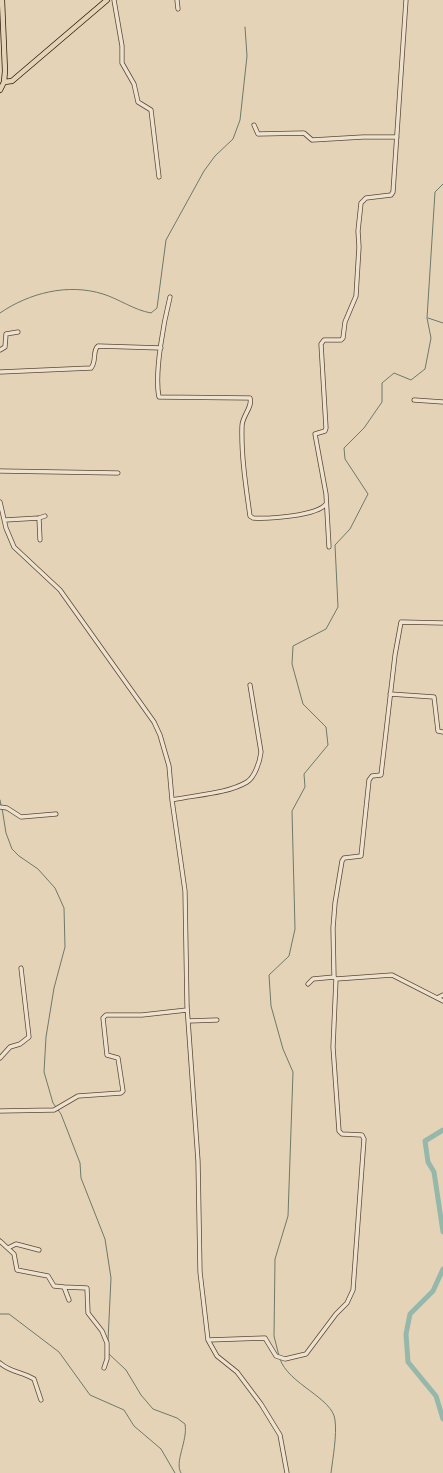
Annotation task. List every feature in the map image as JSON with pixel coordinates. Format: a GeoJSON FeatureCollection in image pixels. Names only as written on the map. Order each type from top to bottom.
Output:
{"type":"FeatureCollection","features":[{"type":"Feature","properties":{"kind":"main road"},"geometry":{"type":"LineString","coordinates":[[0,90],[4,82],[5,59],[2,0]]}},
{"type":"Feature","properties":{"kind":"main road"},"geometry":{"type":"LineString","coordinates":[[4,82],[12,81],[107,0]]}},
{"type":"Feature","properties":{"kind":"street"},"geometry":{"type":"LineString","coordinates":[[114,0],[122,46],[122,66],[134,84],[138,102],[151,110],[159,177]]}},
{"type":"Feature","properties":{"kind":"street"},"geometry":{"type":"LineString","coordinates":[[177,0],[178,9]]}},
{"type":"Feature","properties":{"kind":"street"},"geometry":{"type":"LineString","coordinates":[[329,547],[326,504],[315,434],[325,431],[326,428],[321,344],[324,340],[341,340],[343,338],[345,322],[356,296],[359,247],[358,231],[362,203],[366,198],[391,195],[397,137],[406,0]]}},
{"type":"Feature","properties":{"kind":"street"},"geometry":{"type":"LineString","coordinates":[[254,125],[258,134],[304,133],[312,140],[363,136],[397,137]]}},
{"type":"Feature","properties":{"kind":"street"},"geometry":{"type":"LineString","coordinates":[[170,297],[165,317],[161,348],[159,397],[250,398],[251,402],[243,419],[242,438],[250,516],[256,518],[295,515],[313,512],[323,508],[326,504]]}},
{"type":"Feature","properties":{"kind":"street"},"geometry":{"type":"LineString","coordinates":[[0,350],[5,348],[6,334],[18,332]]}},
{"type":"Feature","properties":{"kind":"street"},"geometry":{"type":"LineString","coordinates":[[0,372],[91,368],[94,364],[95,349],[98,346],[161,348]]}},
{"type":"Feature","properties":{"kind":"street"},"geometry":{"type":"LineString","coordinates":[[414,400],[443,402]]}},
{"type":"Feature","properties":{"kind":"street"},"geometry":{"type":"LineString","coordinates":[[0,471],[118,473]]}},
{"type":"Feature","properties":{"kind":"street"},"geometry":{"type":"LineString","coordinates":[[0,502],[6,528],[14,547],[60,590],[157,727],[169,766],[172,800],[185,891],[187,1010],[198,1160],[200,1272],[208,1340],[218,1356],[237,1372],[261,1404],[280,1436],[287,1473]]}},
{"type":"Feature","properties":{"kind":"street"},"geometry":{"type":"LineString","coordinates":[[5,520],[39,518],[45,516]]}},
{"type":"Feature","properties":{"kind":"street"},"geometry":{"type":"LineString","coordinates":[[39,518],[40,540]]}},
{"type":"Feature","properties":{"kind":"street"},"geometry":{"type":"LineString","coordinates":[[208,1340],[265,1338],[276,1356],[286,1359],[306,1354],[336,1314],[347,1303],[353,1290],[364,1138],[362,1135],[342,1134],[339,1131],[333,1047],[335,978],[334,909],[342,861],[344,858],[359,857],[362,852],[369,780],[372,776],[380,775],[401,622],[443,623]]}},
{"type":"Feature","properties":{"kind":"street"},"geometry":{"type":"LineString","coordinates":[[172,800],[222,791],[247,782],[253,774],[260,759],[260,752],[250,685]]}},
{"type":"Feature","properties":{"kind":"street"},"geometry":{"type":"LineString","coordinates":[[390,694],[434,697],[438,731],[443,732]]}},
{"type":"Feature","properties":{"kind":"street"},"geometry":{"type":"LineString","coordinates":[[0,808],[7,808],[21,817],[56,814]]}},
{"type":"Feature","properties":{"kind":"street"},"geometry":{"type":"LineString","coordinates":[[0,1058],[10,1047],[20,1044],[28,1037],[21,968]]}},
{"type":"Feature","properties":{"kind":"street"},"geometry":{"type":"LineString","coordinates":[[308,984],[313,979],[392,974],[443,1001]]}},
{"type":"Feature","properties":{"kind":"street"},"geometry":{"type":"LineString","coordinates":[[437,998],[443,995]]}},
{"type":"Feature","properties":{"kind":"street"},"geometry":{"type":"LineString","coordinates":[[0,1111],[54,1110],[78,1096],[121,1093],[123,1091],[118,1058],[107,1055],[103,1018],[106,1015],[142,1015],[187,1010]]}},
{"type":"Feature","properties":{"kind":"street"},"geometry":{"type":"LineString","coordinates":[[188,1021],[217,1020]]}},
{"type":"Feature","properties":{"kind":"street"},"geometry":{"type":"LineString","coordinates":[[0,1240],[14,1254],[17,1270],[48,1276],[54,1286],[87,1288],[88,1313],[102,1331],[106,1343],[106,1359],[104,1368]]}},
{"type":"Feature","properties":{"kind":"street"},"geometry":{"type":"LineString","coordinates":[[8,1248],[16,1244],[39,1250]]}},
{"type":"Feature","properties":{"kind":"street"},"geometry":{"type":"LineString","coordinates":[[64,1287],[69,1300]]}},
{"type":"Feature","properties":{"kind":"street"},"geometry":{"type":"LineString","coordinates":[[0,1363],[8,1370],[22,1373],[34,1379],[40,1400]]}},
{"type":"Feature","properties":{"kind":"waterway"},"geometry":{"type":"LineString","coordinates":[[0,313],[11,306],[36,295],[63,290],[90,291],[103,294],[145,312],[151,313],[157,308],[166,240],[204,171],[215,156],[233,139],[240,120],[247,56],[245,27]]}},
{"type":"Feature","properties":{"kind":"waterway"},"geometry":{"type":"LineString","coordinates":[[279,1356],[274,1336],[275,1259],[288,1216],[293,1072],[283,1049],[271,1006],[269,975],[289,956],[295,929],[292,811],[305,787],[304,774],[328,745],[326,727],[303,704],[292,664],[293,646],[326,629],[338,607],[335,545],[350,529],[368,494],[345,459],[344,448],[364,428],[382,402],[382,383],[394,373],[411,380],[425,369],[431,338],[427,318],[435,192],[443,184]]}},
{"type":"Feature","properties":{"kind":"waterway"},"geometry":{"type":"LineString","coordinates":[[428,318],[443,323]]}},
{"type":"Feature","properties":{"kind":"waterway"},"geometry":{"type":"LineString","coordinates":[[0,800],[1,805]]}},
{"type":"Feature","properties":{"kind":"waterway"},"geometry":{"type":"LineString","coordinates":[[2,808],[6,833],[12,849],[19,856],[38,869],[55,888],[64,908],[65,947],[54,988],[46,1037],[44,1072],[53,1103],[61,1114],[80,1163],[81,1178],[105,1239],[111,1278],[108,1341]]}},
{"type":"Feature","properties":{"kind":"waterway"},"geometry":{"type":"LineString","coordinates":[[443,1130],[425,1141],[428,1162],[434,1172],[443,1232]]}},
{"type":"Feature","properties":{"kind":"waterway"},"geometry":{"type":"LineString","coordinates":[[443,1269],[433,1291],[410,1314],[406,1334],[408,1362],[436,1396],[443,1419]]}},
{"type":"Feature","properties":{"kind":"waterway"},"geometry":{"type":"LineString","coordinates":[[0,1314],[9,1314],[59,1352],[90,1395],[124,1410],[134,1426],[161,1449],[175,1473]]}},
{"type":"Feature","properties":{"kind":"waterway"},"geometry":{"type":"LineString","coordinates":[[109,1354],[126,1370],[141,1395],[153,1409],[177,1418],[185,1424],[185,1437],[179,1463],[181,1473]]}},
{"type":"Feature","properties":{"kind":"waterway"},"geometry":{"type":"LineString","coordinates":[[280,1359],[292,1376],[327,1405],[332,1412],[335,1420],[336,1432],[331,1473]]}}]}
